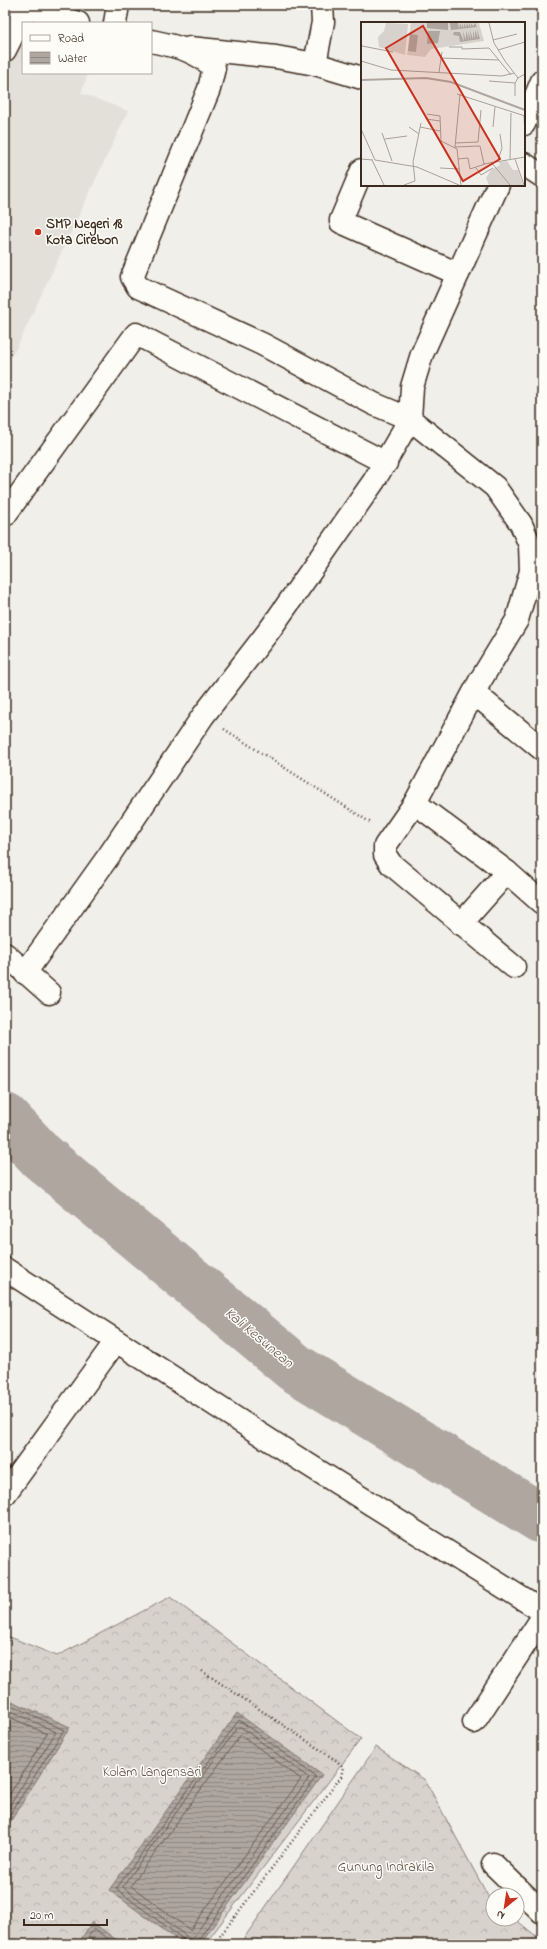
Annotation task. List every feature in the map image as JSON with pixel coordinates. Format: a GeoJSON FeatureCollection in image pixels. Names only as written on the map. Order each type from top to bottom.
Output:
{"type":"FeatureCollection","features":[{"type":"Feature","properties":{"kind":"street"},"geometry":{"type":"LineString","coordinates":[[115,22],[118,5]]}},
{"type":"Feature","properties":{"kind":"street"},"geometry":{"type":"LineString","coordinates":[[315,64],[323,22],[322,5]]}},
{"type":"Feature","properties":{"kind":"street"},"geometry":{"type":"LineString","coordinates":[[5,50],[23,6],[75,22]]}},
{"type":"Feature","properties":{"kind":"street"},"geometry":{"type":"LineString","coordinates":[[152,41],[182,47],[276,57],[315,64],[361,78]]}},
{"type":"Feature","properties":{"kind":"street"},"geometry":{"type":"LineString","coordinates":[[182,47],[204,58],[214,68],[209,89],[132,277],[134,282],[138,287],[262,344],[374,404],[410,419],[495,488],[521,524],[530,545],[531,571],[517,620],[474,693],[415,803],[393,837],[385,846],[385,856],[391,864],[514,967]]}},
{"type":"Feature","properties":{"kind":"street"},"geometry":{"type":"LineString","coordinates":[[525,122],[542,81]]}},
{"type":"Feature","properties":{"kind":"street"},"geometry":{"type":"LineString","coordinates":[[525,165],[542,176]]}},
{"type":"Feature","properties":{"kind":"street"},"geometry":{"type":"LineString","coordinates":[[361,172],[341,220],[342,222],[458,274]]}},
{"type":"Feature","properties":{"kind":"street"},"geometry":{"type":"LineString","coordinates":[[25,973],[106,861],[203,716],[270,628],[386,463],[410,419],[412,387],[422,354],[498,186]]}},
{"type":"Feature","properties":{"kind":"street"},"geometry":{"type":"LineString","coordinates":[[5,515],[136,334],[386,463]]}},
{"type":"Feature","properties":{"kind":"street"},"geometry":{"type":"LineString","coordinates":[[474,693],[542,749]]}},
{"type":"Feature","properties":{"kind":"street"},"geometry":{"type":"LineString","coordinates":[[415,803],[507,872],[542,902]]}},
{"type":"Feature","properties":{"kind":"street"},"geometry":{"type":"LineString","coordinates":[[461,924],[507,872]]}},
{"type":"Feature","properties":{"kind":"street"},"geometry":{"type":"LineString","coordinates":[[5,954],[49,993]]}},
{"type":"Feature","properties":{"kind":"street"},"geometry":{"type":"LineString","coordinates":[[5,1269],[295,1457],[542,1612]]}},
{"type":"Feature","properties":{"kind":"street"},"geometry":{"type":"LineString","coordinates":[[5,1493],[116,1341]]}},
{"type":"Feature","properties":{"kind":"street"},"geometry":{"type":"LineString","coordinates":[[474,1722],[542,1618]]}},
{"type":"Feature","properties":{"kind":"street"},"geometry":{"type":"LineString","coordinates":[[493,1864],[542,1912]]}},
{"type":"Feature","properties":{"kind":"path"},"geometry":{"type":"LineString","coordinates":[[203,716],[393,837]]}},
{"type":"Feature","properties":{"kind":"path"},"geometry":{"type":"LineString","coordinates":[[202,1671],[337,1761],[343,1767],[341,1777],[214,1944]]}},
{"type":"Feature","properties":{"kind":"shaded area","name":"SMP Negeri 18 Kota Cirebon"},"geometry":{"type":"Polygon","coordinates":[[[5,24],[22,27],[22,74],[88,74],[81,93],[128,111],[15,351],[10,358],[5,361],[5,24]]]}},
{"type":"Feature","properties":{"kind":"green space","name":"Kolam Langensari"},"geometry":{"type":"Polygon","coordinates":[[[170,1597],[361,1739],[205,1944],[5,1944],[5,1635],[57,1656],[170,1597]]]}},
{"type":"Feature","properties":{"kind":"green space","name":"Gunung Indrakila"},"geometry":{"type":"Polygon","coordinates":[[[376,1747],[425,1780],[485,1891],[485,1927],[525,1927],[542,1941],[542,1944],[240,1944],[376,1747]]]}},
{"type":"Feature","properties":{"kind":"water"},"geometry":{"type":"Polygon","coordinates":[[[5,1698],[70,1727],[5,1830],[5,1698]]]}},
{"type":"Feature","properties":{"kind":"water"},"geometry":{"type":"Polygon","coordinates":[[[237,1713],[322,1775],[200,1944],[183,1944],[109,1890],[237,1713]]]}},
{"type":"Feature","properties":{"kind":"water"},"geometry":{"type":"Polygon","coordinates":[[[92,1922],[122,1944],[78,1944],[92,1922]]]}},
{"type":"Feature","properties":{"kind":"waterway","name":"Kali Kesunean"},"geometry":{"type":"LineString","coordinates":[[5,1118],[42,1157],[295,1368],[542,1519]]}},
{"type":"Feature","properties":{"kind":"place","name":"SMP Negeri 18 Kota Cirebon"},"geometry":{"type":"Point","coordinates":[38,232]}}]}
